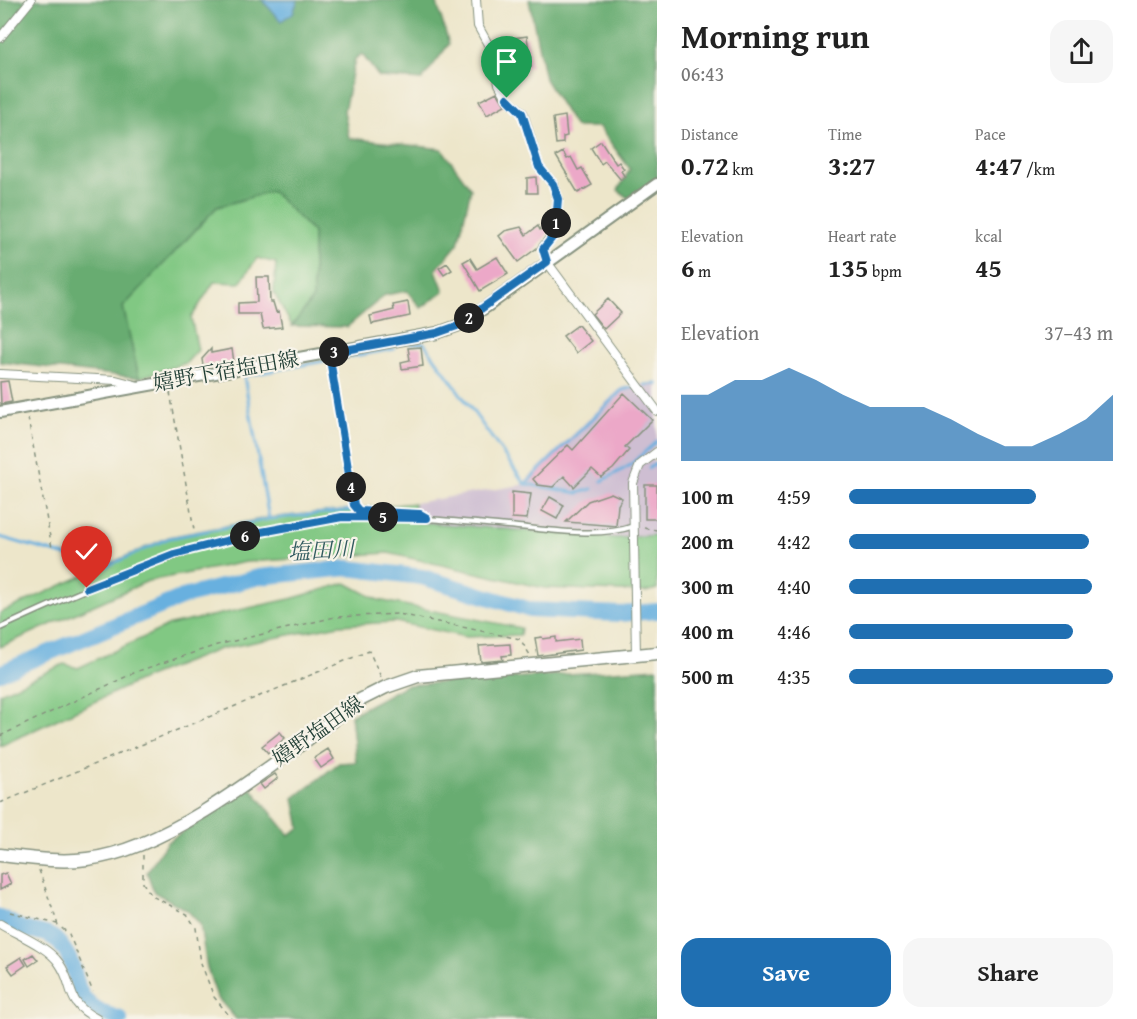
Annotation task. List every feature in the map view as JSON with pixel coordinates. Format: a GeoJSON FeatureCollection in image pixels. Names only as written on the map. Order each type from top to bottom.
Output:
{"type":"FeatureCollection","features":[{"type":"Feature","properties":{"kind":"main road","name":"嬉野下宿塩田線"},"geometry":{"type":"LineString","coordinates":[[0,412],[437,333],[457,326],[657,184]]}},
{"type":"Feature","properties":{"kind":"main road","name":"嬉野塩田線"},"geometry":{"type":"LineString","coordinates":[[0,855],[85,860],[142,846],[216,804],[360,700],[386,687],[418,676],[657,653]]}},
{"type":"Feature","properties":{"kind":"street"},"geometry":{"type":"LineString","coordinates":[[0,38],[31,0]]}},
{"type":"Feature","properties":{"kind":"street"},"geometry":{"type":"LineString","coordinates":[[476,0],[478,26],[495,57],[499,84],[507,98],[522,113],[539,167],[553,184],[558,199],[555,234],[543,249],[547,262],[657,411]]}},
{"type":"Feature","properties":{"kind":"street"},"geometry":{"type":"LineString","coordinates":[[0,374],[116,380],[141,386]]}},
{"type":"Feature","properties":{"kind":"street"},"geometry":{"type":"LineString","coordinates":[[636,654],[633,483],[635,472],[657,452]]}},
{"type":"Feature","properties":{"kind":"street"},"geometry":{"type":"LineString","coordinates":[[0,924],[53,957],[60,965],[73,999],[83,1011],[97,1019]]}},
{"type":"Feature","properties":{"kind":"lane"},"geometry":{"type":"LineString","coordinates":[[0,628],[87,588],[174,554],[256,533],[342,517],[427,518],[545,529],[617,532],[634,529]]}},
{"type":"Feature","properties":{"kind":"path"},"geometry":{"type":"LineString","coordinates":[[329,353],[354,505],[359,511]]}},
{"type":"Feature","properties":{"kind":"path"},"geometry":{"type":"LineString","coordinates":[[168,382],[194,530]]}},
{"type":"Feature","properties":{"kind":"path"},"geometry":{"type":"LineString","coordinates":[[26,408],[52,548]]}},
{"type":"Feature","properties":{"kind":"path"},"geometry":{"type":"LineString","coordinates":[[634,529],[657,530]]}},
{"type":"Feature","properties":{"kind":"path"},"geometry":{"type":"LineString","coordinates":[[0,736],[138,671],[217,645],[335,617],[399,614],[520,639],[537,666]]}},
{"type":"Feature","properties":{"kind":"path"},"geometry":{"type":"LineString","coordinates":[[0,802],[369,651],[386,687]]}},
{"type":"Feature","properties":{"kind":"path"},"geometry":{"type":"LineString","coordinates":[[142,846],[143,883],[152,896],[187,914],[196,928],[201,963],[213,997],[231,1019]]}},
{"type":"Feature","properties":{"kind":"path"},"geometry":{"type":"LineString","coordinates":[[34,858],[58,925]]}},
{"type":"Feature","properties":{"kind":"path"},"geometry":{"type":"LineString","coordinates":[[10,912],[58,925],[69,934],[93,992]]}},
{"type":"Feature","properties":{"kind":"shaded area"},"geometry":{"type":"Polygon","coordinates":[[[657,382],[657,444],[649,455],[657,467],[657,535],[617,538],[417,522],[413,512],[414,503],[521,485],[621,388],[657,382]]]}},
{"type":"Feature","properties":{"kind":"green space"},"geometry":{"type":"Polygon","coordinates":[[[0,0],[436,0],[449,44],[422,80],[379,77],[362,54],[355,59],[344,111],[349,138],[442,149],[471,189],[458,244],[436,270],[444,291],[421,308],[407,291],[385,295],[347,327],[292,326],[313,298],[313,232],[272,191],[217,207],[123,307],[139,378],[0,362],[0,0]]]}},
{"type":"Feature","properties":{"kind":"green space"},"geometry":{"type":"Polygon","coordinates":[[[529,0],[657,0],[657,179],[628,198],[618,190],[630,169],[599,127],[575,127],[545,79],[529,0]]]}},
{"type":"Feature","properties":{"kind":"green space"},"geometry":{"type":"Polygon","coordinates":[[[272,191],[313,232],[313,299],[292,326],[274,293],[276,263],[257,258],[240,283],[214,282],[191,318],[198,350],[186,363],[139,378],[123,307],[217,207],[272,191]]]}},
{"type":"Feature","properties":{"kind":"green space"},"geometry":{"type":"Polygon","coordinates":[[[414,503],[413,511],[417,522],[617,538],[657,535],[657,589],[645,592],[544,588],[388,553],[246,562],[148,581],[0,647],[0,613],[169,537],[267,518],[414,503]]]}},
{"type":"Feature","properties":{"kind":"green space"},"geometry":{"type":"Polygon","coordinates":[[[346,583],[378,600],[521,628],[520,635],[466,637],[396,622],[339,625],[220,649],[145,678],[0,746],[0,693],[64,664],[78,668],[170,625],[290,599],[346,583]]]}},
{"type":"Feature","properties":{"kind":"green space"},"geometry":{"type":"Polygon","coordinates":[[[657,668],[657,1019],[236,1019],[217,997],[207,968],[200,924],[187,910],[154,892],[147,872],[167,842],[251,788],[289,835],[300,828],[294,798],[339,763],[356,762],[351,715],[406,685],[657,668]]]}},
{"type":"Feature","properties":{"kind":"water"},"geometry":{"type":"Polygon","coordinates":[[[262,0],[298,0],[293,13],[281,21],[262,0]]]}},
{"type":"Feature","properties":{"kind":"building"},"geometry":{"type":"Polygon","coordinates":[[[527,36],[531,67],[519,68],[518,64],[509,65],[506,39],[527,36]]]}},
{"type":"Feature","properties":{"kind":"building"},"geometry":{"type":"Polygon","coordinates":[[[497,92],[505,105],[487,115],[479,101],[497,92]]]}},
{"type":"Feature","properties":{"kind":"building"},"geometry":{"type":"Polygon","coordinates":[[[565,116],[567,136],[563,137],[563,143],[556,144],[553,118],[565,116]]]}},
{"type":"Feature","properties":{"kind":"building"},"geometry":{"type":"Polygon","coordinates":[[[601,141],[616,164],[619,162],[624,169],[621,171],[625,177],[621,180],[605,161],[601,164],[591,148],[601,141]]]}},
{"type":"Feature","properties":{"kind":"building"},"geometry":{"type":"Polygon","coordinates":[[[563,152],[567,159],[571,157],[578,170],[582,168],[592,185],[578,193],[556,156],[563,152]]]}},
{"type":"Feature","properties":{"kind":"building"},"geometry":{"type":"Polygon","coordinates":[[[536,177],[537,193],[527,193],[527,178],[536,177]]]}},
{"type":"Feature","properties":{"kind":"building"},"geometry":{"type":"Polygon","coordinates":[[[547,225],[549,232],[537,248],[518,262],[499,236],[505,231],[521,227],[526,235],[538,226],[540,230],[547,225]]]}},
{"type":"Feature","properties":{"kind":"building"},"geometry":{"type":"Polygon","coordinates":[[[497,257],[508,274],[480,291],[463,262],[470,258],[477,269],[497,257]]]}},
{"type":"Feature","properties":{"kind":"building"},"geometry":{"type":"Polygon","coordinates":[[[447,263],[452,270],[444,275],[439,268],[447,263]]]}},
{"type":"Feature","properties":{"kind":"building"},"geometry":{"type":"Polygon","coordinates":[[[256,277],[269,277],[270,302],[273,302],[276,312],[279,311],[282,327],[263,329],[260,314],[238,314],[238,303],[257,302],[256,277]]]}},
{"type":"Feature","properties":{"kind":"building"},"geometry":{"type":"Polygon","coordinates":[[[608,299],[621,313],[604,329],[592,314],[608,299]]]}},
{"type":"Feature","properties":{"kind":"building"},"geometry":{"type":"Polygon","coordinates":[[[408,302],[410,316],[372,324],[370,316],[394,310],[393,305],[408,302]]]}},
{"type":"Feature","properties":{"kind":"building"},"geometry":{"type":"Polygon","coordinates":[[[578,325],[591,341],[576,353],[563,336],[578,325]]]}},
{"type":"Feature","properties":{"kind":"building"},"geometry":{"type":"Polygon","coordinates":[[[421,347],[423,366],[402,369],[401,362],[410,360],[408,348],[421,347]]]}},
{"type":"Feature","properties":{"kind":"building"},"geometry":{"type":"Polygon","coordinates":[[[211,349],[211,353],[232,349],[234,362],[203,365],[202,359],[211,349]]]}},
{"type":"Feature","properties":{"kind":"building"},"geometry":{"type":"Polygon","coordinates":[[[8,381],[12,402],[1,404],[0,382],[8,381]]]}},
{"type":"Feature","properties":{"kind":"building"},"geometry":{"type":"Polygon","coordinates":[[[624,393],[652,420],[625,447],[629,450],[613,469],[601,477],[592,469],[574,487],[564,476],[553,487],[538,485],[533,479],[568,445],[573,450],[624,393]]]}},
{"type":"Feature","properties":{"kind":"building"},"geometry":{"type":"Polygon","coordinates":[[[645,485],[657,485],[657,519],[645,519],[645,485]]]}},
{"type":"Feature","properties":{"kind":"building"},"geometry":{"type":"Polygon","coordinates":[[[512,492],[531,494],[527,519],[512,518],[512,492]]]}},
{"type":"Feature","properties":{"kind":"building"},"geometry":{"type":"Polygon","coordinates":[[[611,493],[622,498],[618,505],[616,526],[566,522],[588,501],[611,493]]]}},
{"type":"Feature","properties":{"kind":"building"},"geometry":{"type":"Polygon","coordinates":[[[550,497],[564,505],[557,519],[542,511],[550,497]]]}},
{"type":"Feature","properties":{"kind":"building"},"geometry":{"type":"Polygon","coordinates":[[[542,637],[543,639],[556,637],[556,642],[580,639],[581,650],[538,656],[535,638],[542,637]]]}},
{"type":"Feature","properties":{"kind":"building"},"geometry":{"type":"Polygon","coordinates":[[[510,644],[511,655],[502,656],[503,660],[481,662],[479,646],[510,644]]]}},
{"type":"Feature","properties":{"kind":"building"},"geometry":{"type":"Polygon","coordinates":[[[280,732],[285,738],[268,753],[262,746],[280,732]]]}},
{"type":"Feature","properties":{"kind":"building"},"geometry":{"type":"Polygon","coordinates":[[[328,749],[334,759],[321,768],[314,758],[328,749]]]}},
{"type":"Feature","properties":{"kind":"building"},"geometry":{"type":"Polygon","coordinates":[[[275,774],[278,778],[264,789],[260,784],[275,774]]]}},
{"type":"Feature","properties":{"kind":"building"},"geometry":{"type":"Polygon","coordinates":[[[6,873],[11,884],[0,890],[0,875],[6,873]]]}},
{"type":"Feature","properties":{"kind":"building"},"geometry":{"type":"Polygon","coordinates":[[[33,954],[38,960],[29,966],[25,959],[33,954]]]}},
{"type":"Feature","properties":{"kind":"building"},"geometry":{"type":"Polygon","coordinates":[[[21,957],[26,965],[13,974],[7,966],[21,957]]]}},
{"type":"Feature","properties":{"kind":"waterway"},"geometry":{"type":"LineString","coordinates":[[411,344],[424,343],[525,484],[622,390],[634,387]]}},
{"type":"Feature","properties":{"kind":"waterway"},"geometry":{"type":"LineString","coordinates":[[336,359],[394,349]]}},
{"type":"Feature","properties":{"kind":"waterway"},"geometry":{"type":"LineString","coordinates":[[0,537],[105,567],[169,538],[269,519],[244,376],[324,361]]}},
{"type":"Feature","properties":{"kind":"waterway"},"geometry":{"type":"LineString","coordinates":[[645,385],[657,384]]}},
{"type":"Feature","properties":{"kind":"waterway"},"geometry":{"type":"LineString","coordinates":[[602,481],[629,466],[657,441]]}},
{"type":"Feature","properties":{"kind":"waterway"},"geometry":{"type":"LineString","coordinates":[[649,468],[657,463]]}},
{"type":"Feature","properties":{"kind":"waterway"},"geometry":{"type":"LineString","coordinates":[[526,484],[578,493],[592,489]]}},
{"type":"Feature","properties":{"kind":"waterway"},"geometry":{"type":"LineString","coordinates":[[269,519],[352,510]]}},
{"type":"Feature","properties":{"kind":"waterway","name":"塩田川"},"geometry":{"type":"LineString","coordinates":[[0,673],[183,597],[259,577],[348,568],[422,577],[531,610],[620,614],[657,611]]}},
{"type":"Feature","properties":{"kind":"waterway"},"geometry":{"type":"LineString","coordinates":[[0,917],[21,928],[46,934],[55,939],[68,956],[82,996],[101,1012],[120,1019]]}},
{"type":"Feature","properties":{"kind":"route"},"geometry":{"type":"LineString","coordinates":[[87,588],[174,554],[256,533],[342,517],[427,518],[420,514],[359,511],[354,505],[329,353],[437,333],[457,326],[547,262],[543,249],[555,234],[558,199],[553,184],[539,167],[522,113],[507,98]]}}]}
